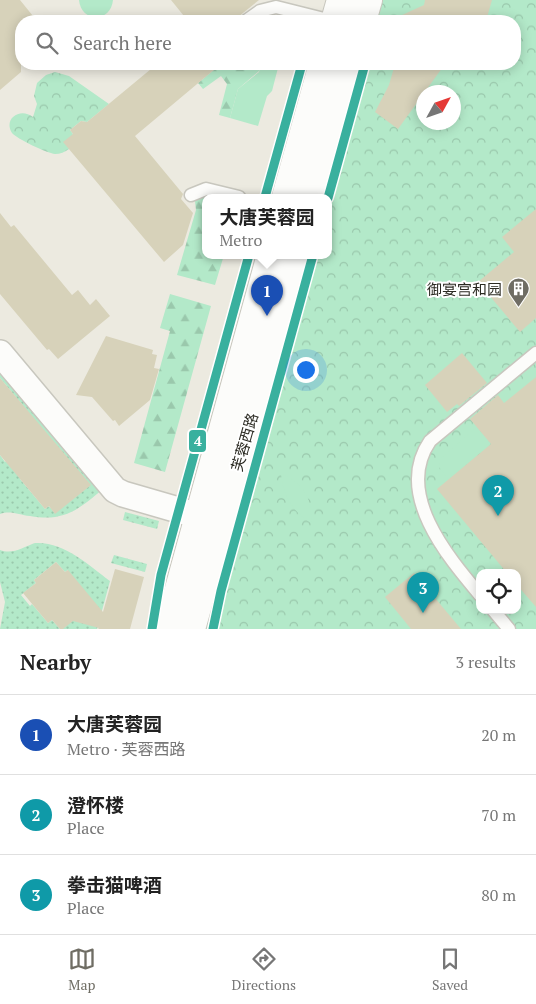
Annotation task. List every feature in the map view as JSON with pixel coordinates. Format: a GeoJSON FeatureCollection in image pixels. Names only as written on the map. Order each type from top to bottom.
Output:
{"type":"FeatureCollection","features":[{"type":"Feature","properties":{"kind":"main road"},"geometry":{"type":"LineString","coordinates":[[335,15],[340,0]]}},
{"type":"Feature","properties":{"kind":"main road"},"geometry":{"type":"LineString","coordinates":[[364,15],[368,0]]}},
{"type":"Feature","properties":{"kind":"main road"},"geometry":{"type":"LineString","coordinates":[[287,194],[321,70]]}},
{"type":"Feature","properties":{"kind":"main road"},"geometry":{"type":"LineString","coordinates":[[313,194],[348,70]]}},
{"type":"Feature","properties":{"kind":"main road","name":"芙蓉西路"},"geometry":{"type":"LineString","coordinates":[[168,629],[270,259]]}},
{"type":"Feature","properties":{"kind":"main road","name":"芙蓉西路"},"geometry":{"type":"LineString","coordinates":[[191,629],[295,259]]}},
{"type":"Feature","properties":{"kind":"street"},"geometry":{"type":"LineString","coordinates":[[0,353],[115,490],[199,516]]}},
{"type":"Feature","properties":{"kind":"lane"},"geometry":{"type":"LineString","coordinates":[[254,15],[260,11],[276,7],[309,15]]}},
{"type":"Feature","properties":{"kind":"lane"},"geometry":{"type":"LineString","coordinates":[[191,195],[206,189],[227,194]]}},
{"type":"Feature","properties":{"kind":"lane"},"geometry":{"type":"LineString","coordinates":[[476,590],[448,555],[432,526],[418,490],[420,458],[430,442],[536,353]]}},
{"type":"Feature","properties":{"kind":"lane"},"geometry":{"type":"LineString","coordinates":[[496,614],[508,629]]}},
{"type":"Feature","properties":{"kind":"green space"},"geometry":{"type":"Polygon","coordinates":[[[79,0],[113,0],[111,8],[104,15],[88,15],[81,8],[79,0]]]}},
{"type":"Feature","properties":{"kind":"green space"},"geometry":{"type":"Polygon","coordinates":[[[378,0],[536,0],[536,629],[206,629],[308,259],[332,259],[332,194],[325,194],[359,70],[521,70],[521,15],[374,15],[378,0]]]}},
{"type":"Feature","properties":{"kind":"green space"},"geometry":{"type":"Polygon","coordinates":[[[214,70],[259,70],[238,89],[230,118],[219,115],[227,84],[221,76],[203,89],[198,83],[214,70]]]}},
{"type":"Feature","properties":{"kind":"green space"},"geometry":{"type":"Polygon","coordinates":[[[260,70],[277,70],[272,91],[267,96],[258,126],[230,118],[238,89],[260,70]]]}},
{"type":"Feature","properties":{"kind":"green space"},"geometry":{"type":"Polygon","coordinates":[[[55,72],[69,76],[109,104],[87,122],[81,121],[70,130],[73,134],[69,149],[55,154],[15,136],[10,128],[10,123],[11,119],[18,114],[28,114],[33,117],[37,104],[34,96],[37,83],[46,75],[55,72]]]}},
{"type":"Feature","properties":{"kind":"green space"},"geometry":{"type":"Polygon","coordinates":[[[202,198],[202,259],[223,259],[215,285],[177,275],[196,210],[195,201],[202,198]]]}},
{"type":"Feature","properties":{"kind":"green space"},"geometry":{"type":"Polygon","coordinates":[[[170,294],[211,306],[165,472],[134,463],[170,331],[160,328],[170,294]]]}},
{"type":"Feature","properties":{"kind":"green space"},"geometry":{"type":"Polygon","coordinates":[[[0,366],[103,489],[70,513],[52,517],[11,513],[0,514],[0,455],[5,462],[9,459],[23,476],[20,479],[45,509],[49,506],[55,513],[90,485],[17,415],[25,408],[0,378],[0,366]]]}},
{"type":"Feature","properties":{"kind":"green space"},"geometry":{"type":"Polygon","coordinates":[[[477,427],[491,444],[448,479],[439,467],[440,459],[477,427]]]}},
{"type":"Feature","properties":{"kind":"green space"},"geometry":{"type":"Polygon","coordinates":[[[281,474],[296,482],[305,493],[310,507],[311,523],[299,514],[290,503],[284,489],[281,474]]]}},
{"type":"Feature","properties":{"kind":"green space"},"geometry":{"type":"Polygon","coordinates":[[[125,512],[159,521],[157,529],[123,520],[125,512]]]}},
{"type":"Feature","properties":{"kind":"green space"},"geometry":{"type":"Polygon","coordinates":[[[35,543],[56,546],[75,555],[110,581],[97,629],[63,629],[68,570],[65,572],[56,562],[34,580],[36,583],[21,595],[30,606],[32,604],[48,623],[52,620],[60,629],[0,629],[5,602],[0,582],[0,550],[14,551],[35,543]]]}},
{"type":"Feature","properties":{"kind":"green space"},"geometry":{"type":"Polygon","coordinates":[[[114,555],[147,564],[145,572],[111,563],[114,555]]]}},
{"type":"Feature","properties":{"kind":"building"},"geometry":{"type":"Polygon","coordinates":[[[0,0],[20,0],[32,15],[15,15],[15,70],[21,70],[21,72],[0,90],[0,0]]]}},
{"type":"Feature","properties":{"kind":"building"},"geometry":{"type":"Polygon","coordinates":[[[171,0],[259,0],[240,15],[183,15],[171,0]]]}},
{"type":"Feature","properties":{"kind":"building"},"geometry":{"type":"Polygon","coordinates":[[[425,0],[492,0],[488,15],[402,15],[424,5],[425,0]]]}},
{"type":"Feature","properties":{"kind":"building"},"geometry":{"type":"Polygon","coordinates":[[[150,70],[214,70],[135,136],[183,194],[181,199],[193,213],[183,245],[164,262],[63,142],[73,134],[70,130],[81,121],[87,122],[150,70]]]}},
{"type":"Feature","properties":{"kind":"building"},"geometry":{"type":"Polygon","coordinates":[[[393,70],[441,70],[430,85],[416,85],[416,104],[398,129],[375,112],[389,85],[393,70]]]}},
{"type":"Feature","properties":{"kind":"building"},"geometry":{"type":"Polygon","coordinates":[[[536,209],[536,318],[520,332],[478,282],[514,252],[502,237],[536,209]]]}},
{"type":"Feature","properties":{"kind":"building"},"geometry":{"type":"Polygon","coordinates":[[[0,213],[11,227],[14,225],[72,295],[78,290],[90,305],[96,299],[110,316],[58,359],[49,349],[47,350],[0,294],[0,213]]]}},
{"type":"Feature","properties":{"kind":"building"},"geometry":{"type":"Polygon","coordinates":[[[106,336],[153,350],[152,354],[157,355],[154,368],[159,369],[150,400],[119,426],[92,397],[76,395],[106,336]]]}},
{"type":"Feature","properties":{"kind":"building"},"geometry":{"type":"Polygon","coordinates":[[[462,353],[487,383],[459,406],[457,404],[447,412],[425,385],[462,353]]]}},
{"type":"Feature","properties":{"kind":"building"},"geometry":{"type":"Polygon","coordinates":[[[536,377],[536,607],[521,590],[521,569],[504,569],[437,489],[491,444],[470,419],[498,395],[504,403],[536,377]]]}},
{"type":"Feature","properties":{"kind":"building"},"geometry":{"type":"Polygon","coordinates":[[[0,378],[91,485],[55,514],[49,506],[45,509],[0,455],[0,378]]]}},
{"type":"Feature","properties":{"kind":"building"},"geometry":{"type":"Polygon","coordinates":[[[56,562],[65,572],[68,570],[103,612],[115,569],[144,577],[130,629],[98,629],[73,621],[63,629],[60,629],[52,620],[48,623],[23,593],[36,583],[34,580],[56,562]]]}},
{"type":"Feature","properties":{"kind":"building"},"geometry":{"type":"Polygon","coordinates":[[[414,573],[461,629],[411,629],[385,597],[414,573]]]}},
{"type":"Feature","properties":{"kind":"transit line","name":"4"},"geometry":{"type":"LineString","coordinates":[[266,194],[300,70]]}},
{"type":"Feature","properties":{"kind":"transit line","name":"4"},"geometry":{"type":"LineString","coordinates":[[329,194],[363,70]]}},
{"type":"Feature","properties":{"kind":"transit line","name":"4"},"geometry":{"type":"LineString","coordinates":[[152,629],[161,575],[248,259]]}},
{"type":"Feature","properties":{"kind":"transit line","name":"4"},"geometry":{"type":"LineString","coordinates":[[213,629],[221,591],[312,259]]}},
{"type":"Feature","properties":{"kind":"place","name":"御宴宫和园"},"geometry":{"type":"Point","coordinates":[518,308]}},
{"type":"Feature","properties":{"kind":"place","name":"大唐芙蓉园"},"geometry":{"type":"Point","coordinates":[267,316]}},
{"type":"Feature","properties":{"kind":"place","name":"澄怀楼"},"geometry":{"type":"Point","coordinates":[498,516]}},
{"type":"Feature","properties":{"kind":"place","name":"拳击猫啤酒"},"geometry":{"type":"Point","coordinates":[423,613]}}]}
